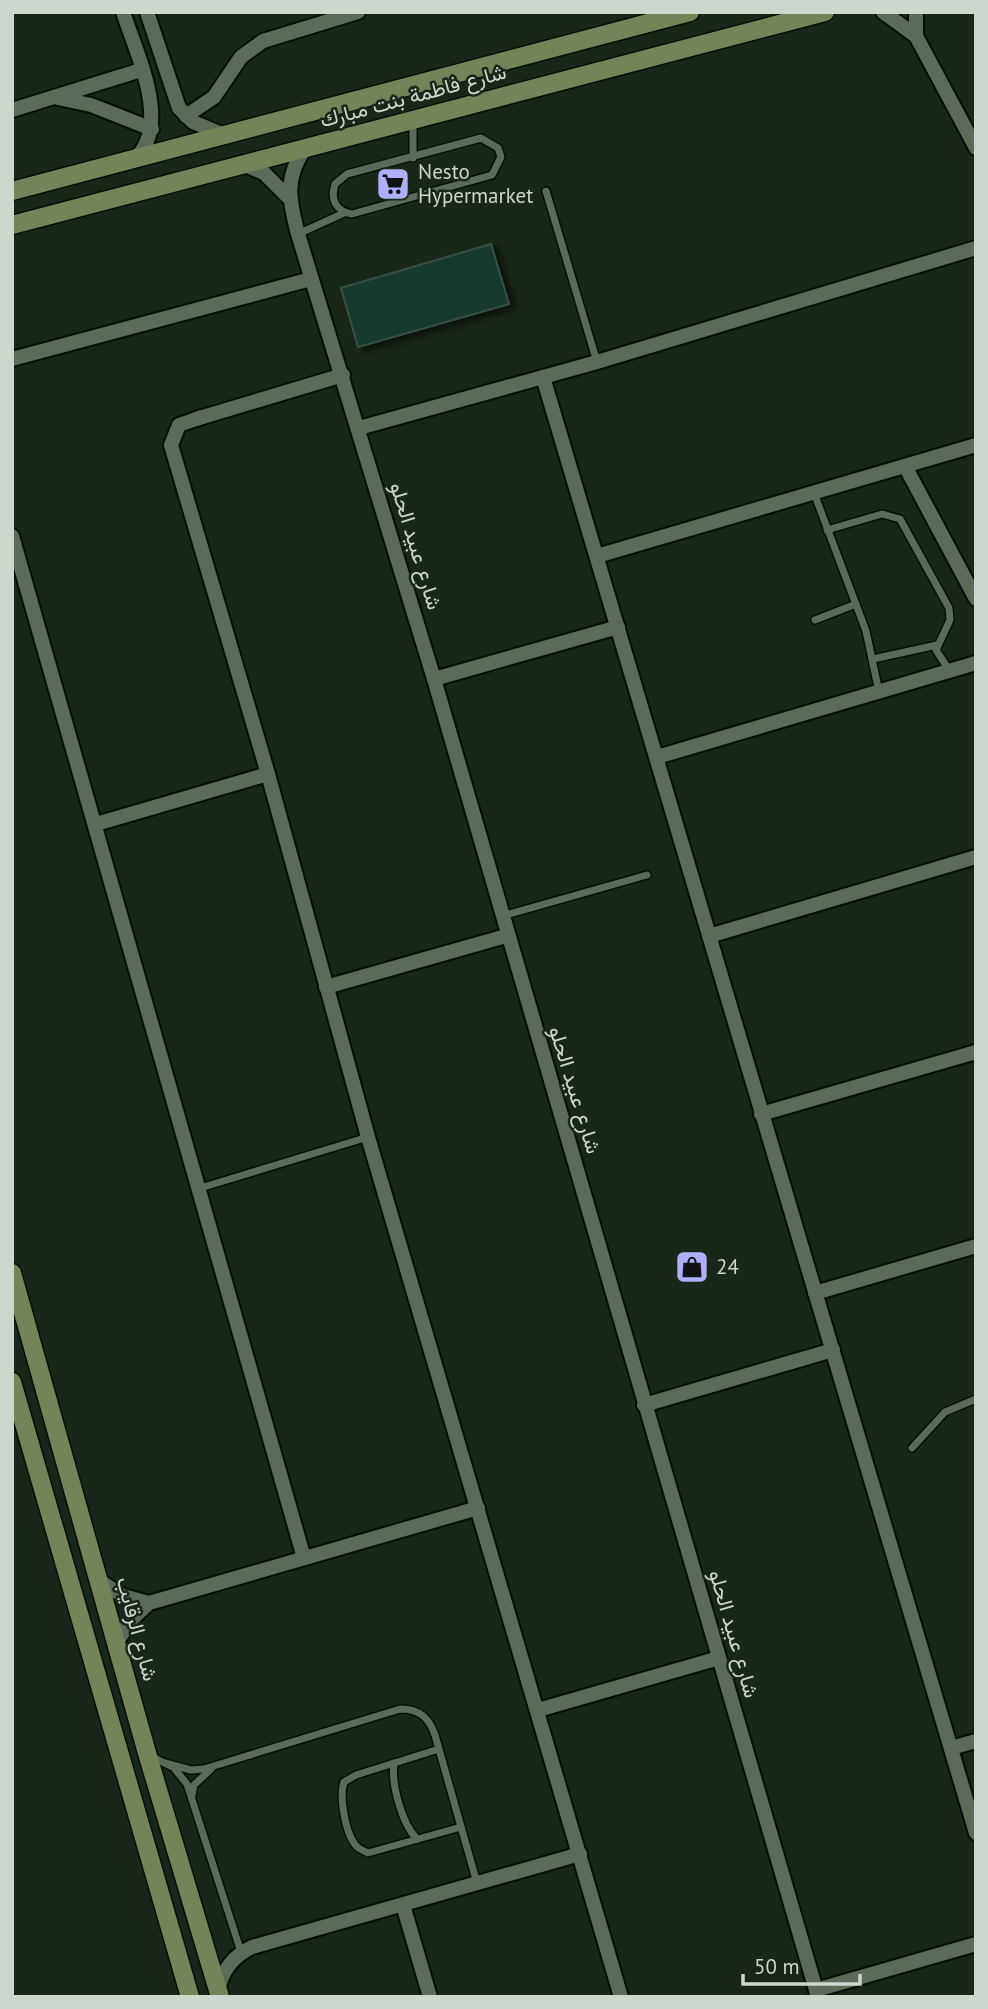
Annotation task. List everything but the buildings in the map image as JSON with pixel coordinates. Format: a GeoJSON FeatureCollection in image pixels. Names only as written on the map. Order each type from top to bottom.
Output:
{"type":"FeatureCollection","features":[{"type":"Feature","properties":{"kind":"street"},"geometry":{"type":"LineString","coordinates":[[123,12],[149,97],[152,129],[142,152],[135,159]]}},
{"type":"Feature","properties":{"kind":"street"},"geometry":{"type":"LineString","coordinates":[[147,12],[171,90],[186,116],[202,127],[224,135]]}},
{"type":"Feature","properties":{"kind":"street"},"geometry":{"type":"LineString","coordinates":[[186,116],[214,97],[241,57],[263,41],[358,12]]}},
{"type":"Feature","properties":{"kind":"street","name":"شارع فاطمة بنت مبارك"},"geometry":{"type":"LineString","coordinates":[[12,191],[690,12]]}},
{"type":"Feature","properties":{"kind":"street","name":"شارع فاطمة بنت مبارك"},"geometry":{"type":"LineString","coordinates":[[12,225],[825,12]]}},
{"type":"Feature","properties":{"kind":"street"},"geometry":{"type":"LineString","coordinates":[[883,12],[916,36],[976,148]]}},
{"type":"Feature","properties":{"kind":"street"},"geometry":{"type":"LineString","coordinates":[[916,12],[916,36]]}},
{"type":"Feature","properties":{"kind":"street"},"geometry":{"type":"LineString","coordinates":[[12,110],[141,70]]}},
{"type":"Feature","properties":{"kind":"street"},"geometry":{"type":"LineString","coordinates":[[149,97],[171,90]]}},
{"type":"Feature","properties":{"kind":"street"},"geometry":{"type":"LineString","coordinates":[[53,97],[91,105],[152,129]]}},
{"type":"Feature","properties":{"kind":"street","name":"شارع عبيد الحلو"},"geometry":{"type":"LineString","coordinates":[[306,147],[292,170],[288,197],[298,234],[434,679],[506,936],[817,1993]]}},
{"type":"Feature","properties":{"kind":"street"},"geometry":{"type":"LineString","coordinates":[[243,164],[264,173],[288,197]]}},
{"type":"Feature","properties":{"kind":"street"},"geometry":{"type":"LineString","coordinates":[[359,428],[597,362],[976,248]]}},
{"type":"Feature","properties":{"kind":"street"},"geometry":{"type":"LineString","coordinates":[[12,359],[311,279]]}},
{"type":"Feature","properties":{"kind":"street"},"geometry":{"type":"LineString","coordinates":[[343,375],[192,421],[180,435],[179,469],[268,774],[368,1137],[621,1997]]}},
{"type":"Feature","properties":{"kind":"street"},"geometry":{"type":"LineString","coordinates":[[543,377],[976,1833]]}},
{"type":"Feature","properties":{"kind":"street"},"geometry":{"type":"LineString","coordinates":[[597,555],[976,444]]}},
{"type":"Feature","properties":{"kind":"street"},"geometry":{"type":"LineString","coordinates":[[905,466],[976,599]]}},
{"type":"Feature","properties":{"kind":"street"},"geometry":{"type":"LineString","coordinates":[[12,536],[96,824],[196,1189],[304,1558]]}},
{"type":"Feature","properties":{"kind":"street"},"geometry":{"type":"LineString","coordinates":[[434,679],[618,627]]}},
{"type":"Feature","properties":{"kind":"street"},"geometry":{"type":"LineString","coordinates":[[656,757],[976,663]]}},
{"type":"Feature","properties":{"kind":"street"},"geometry":{"type":"LineString","coordinates":[[96,824],[268,774]]}},
{"type":"Feature","properties":{"kind":"street"},"geometry":{"type":"LineString","coordinates":[[709,936],[976,857]]}},
{"type":"Feature","properties":{"kind":"street"},"geometry":{"type":"LineString","coordinates":[[326,987],[506,936]]}},
{"type":"Feature","properties":{"kind":"street"},"geometry":{"type":"LineString","coordinates":[[761,1114],[976,1052]]}},
{"type":"Feature","properties":{"kind":"street"},"geometry":{"type":"LineString","coordinates":[[816,1293],[976,1246]]}},
{"type":"Feature","properties":{"kind":"street","name":"شارع الرقايب"},"geometry":{"type":"LineString","coordinates":[[12,1273],[147,1753],[219,1994]]}},
{"type":"Feature","properties":{"kind":"street"},"geometry":{"type":"LineString","coordinates":[[644,1405],[833,1350]]}},
{"type":"Feature","properties":{"kind":"street"},"geometry":{"type":"LineString","coordinates":[[12,1381],[190,1997]]}},
{"type":"Feature","properties":{"kind":"street"},"geometry":{"type":"LineString","coordinates":[[117,1642],[131,1620],[149,1604],[478,1508]]}},
{"type":"Feature","properties":{"kind":"street"},"geometry":{"type":"LineString","coordinates":[[100,1581],[123,1596],[149,1604]]}},
{"type":"Feature","properties":{"kind":"street"},"geometry":{"type":"LineString","coordinates":[[538,1710],[719,1658]]}},
{"type":"Feature","properties":{"kind":"street"},"geometry":{"type":"LineString","coordinates":[[951,1748],[976,1741]]}},
{"type":"Feature","properties":{"kind":"street"},"geometry":{"type":"LineString","coordinates":[[219,1994],[223,1973],[241,1952],[580,1854]]}},
{"type":"Feature","properties":{"kind":"street"},"geometry":{"type":"LineString","coordinates":[[403,1905],[430,1997]]}},
{"type":"Feature","properties":{"kind":"street"},"geometry":{"type":"LineString","coordinates":[[817,1993],[976,1944]]}},
{"type":"Feature","properties":{"kind":"lane"},"geometry":{"type":"LineString","coordinates":[[413,119],[410,138],[413,158]]}},
{"type":"Feature","properties":{"kind":"lane"},"geometry":{"type":"LineString","coordinates":[[298,234],[344,213],[360,213],[492,175],[501,157],[498,148],[481,138],[340,178],[335,184],[333,201],[344,213]]}},
{"type":"Feature","properties":{"kind":"lane"},"geometry":{"type":"LineString","coordinates":[[546,191],[597,362]]}},
{"type":"Feature","properties":{"kind":"lane"},"geometry":{"type":"LineString","coordinates":[[814,492],[856,604],[873,659],[879,692]]}},
{"type":"Feature","properties":{"kind":"lane"},"geometry":{"type":"LineString","coordinates":[[827,530],[882,513],[900,519],[948,603],[950,620],[937,645],[937,655],[949,670]]}},
{"type":"Feature","properties":{"kind":"lane"},"geometry":{"type":"LineString","coordinates":[[815,620],[856,604]]}},
{"type":"Feature","properties":{"kind":"lane"},"geometry":{"type":"LineString","coordinates":[[873,659],[937,645]]}},
{"type":"Feature","properties":{"kind":"lane"},"geometry":{"type":"LineString","coordinates":[[502,916],[647,874]]}},
{"type":"Feature","properties":{"kind":"lane"},"geometry":{"type":"LineString","coordinates":[[196,1189],[368,1137]]}},
{"type":"Feature","properties":{"kind":"lane"},"geometry":{"type":"LineString","coordinates":[[912,1448],[945,1412],[976,1399]]}},
{"type":"Feature","properties":{"kind":"lane"},"geometry":{"type":"LineString","coordinates":[[165,1763],[191,1770],[217,1765],[400,1709],[419,1712],[427,1718],[439,1749],[477,1884]]}},
{"type":"Feature","properties":{"kind":"lane"},"geometry":{"type":"LineString","coordinates":[[439,1749],[356,1775],[344,1782],[342,1796],[351,1835],[354,1843],[368,1853],[461,1827]]}},
{"type":"Feature","properties":{"kind":"lane"},"geometry":{"type":"LineString","coordinates":[[147,1753],[181,1775],[192,1795],[241,1952]]}},
{"type":"Feature","properties":{"kind":"lane"},"geometry":{"type":"LineString","coordinates":[[394,1763],[394,1780],[408,1826],[416,1839]]}},
{"type":"Feature","properties":{"kind":"lane"},"geometry":{"type":"LineString","coordinates":[[192,1795],[194,1785],[217,1765]]}},
{"type":"Feature","properties":{"kind":"place","name":"Nesto Hypermarket"},"geometry":{"type":"Point","coordinates":[393,184]}},
{"type":"Feature","properties":{"kind":"place","name":"24"},"geometry":{"type":"Point","coordinates":[692,1267]}}]}
